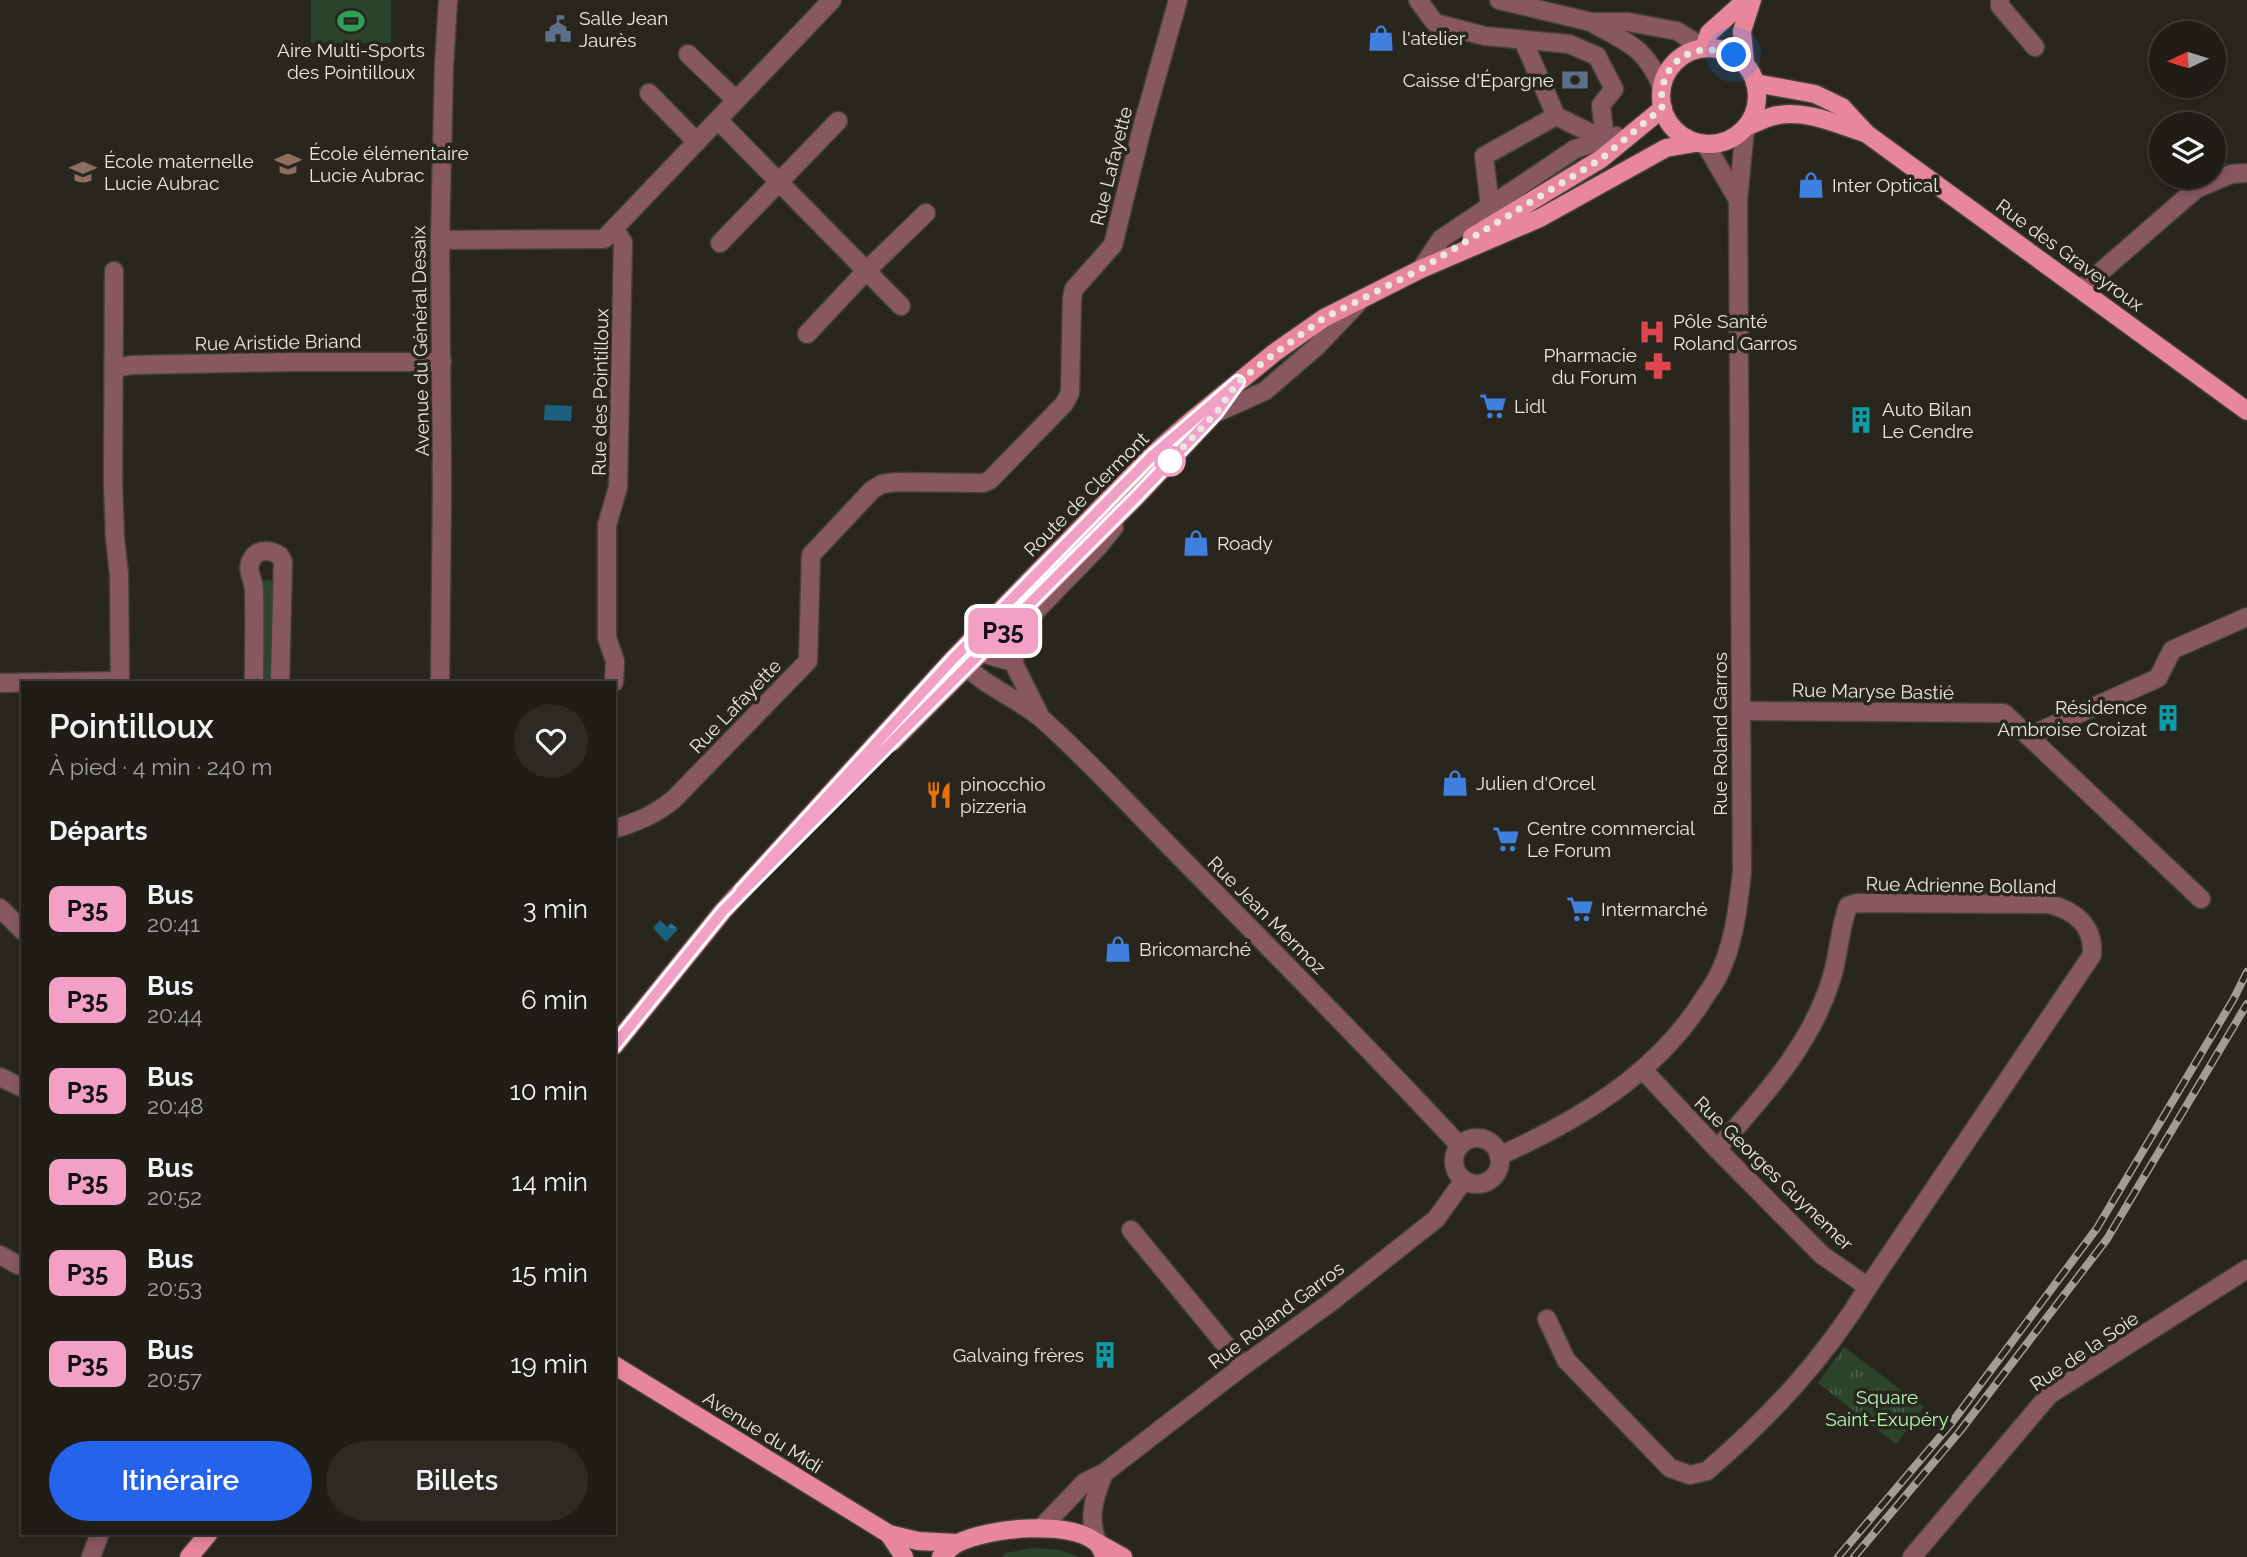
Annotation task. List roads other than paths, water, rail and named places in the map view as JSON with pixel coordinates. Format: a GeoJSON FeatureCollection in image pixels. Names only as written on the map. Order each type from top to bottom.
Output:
{"type":"FeatureCollection","features":[{"type":"Feature","properties":{"kind":"main road"},"geometry":{"type":"LineString","coordinates":[[1704,48],[1709,33],[1746,0]]}},
{"type":"Feature","properties":{"kind":"main road"},"geometry":{"type":"LineString","coordinates":[[1745,64],[1719,49],[1704,48],[1676,61],[1662,88],[1662,108],[1669,123],[1681,135],[1700,144],[1720,143],[1734,138],[1746,127],[1756,105],[1755,83],[1745,64],[1742,32],[1752,0]]}},
{"type":"Feature","properties":{"kind":"main road","name":"Rue des Graveyroux"},"geometry":{"type":"LineString","coordinates":[[1755,83],[1815,94],[1842,107],[1867,134],[2247,411]]}},
{"type":"Feature","properties":{"kind":"main road","name":"Route de Clermont"},"geometry":{"type":"LineString","coordinates":[[1421,269],[1601,159],[1662,108]]}},
{"type":"Feature","properties":{"kind":"main road","name":"Rue des Graveyroux"},"geometry":{"type":"LineString","coordinates":[[1746,127],[1777,115],[1794,114],[1813,116],[1867,134]]}},
{"type":"Feature","properties":{"kind":"main road","name":"Route de Clermont"},"geometry":{"type":"LineString","coordinates":[[616,1044],[723,911],[968,655],[1152,456],[1238,382],[1324,318],[1363,297],[1540,218],[1666,148],[1700,144]]}},
{"type":"Feature","properties":{"kind":"main road","name":"Route de Clermont"},"geometry":{"type":"LineString","coordinates":[[968,655],[1135,498],[1216,413],[1238,382]]}},
{"type":"Feature","properties":{"kind":"main road","name":"Avenue du Midi"},"geometry":{"type":"LineString","coordinates":[[616,1366],[889,1534],[918,1541],[957,1544]]}},
{"type":"Feature","properties":{"kind":"main road"},"geometry":{"type":"LineString","coordinates":[[941,1557],[957,1544],[997,1532],[1041,1528],[1072,1532],[1101,1550],[1123,1557]]}},
{"type":"Feature","properties":{"kind":"main road","name":"Avenue du Midi"},"geometry":{"type":"LineString","coordinates":[[889,1534],[904,1557]]}},
{"type":"Feature","properties":{"kind":"main road"},"geometry":{"type":"LineString","coordinates":[[189,1557],[207,1535]]}},
{"type":"Feature","properties":{"kind":"street","name":"Avenue du Général Desaix"},"geometry":{"type":"LineString","coordinates":[[440,681],[440,240],[447,0]]}},
{"type":"Feature","properties":{"kind":"street"},"geometry":{"type":"LineString","coordinates":[[440,240],[604,239],[832,0]]}},
{"type":"Feature","properties":{"kind":"street","name":"Rue Lafayette"},"geometry":{"type":"LineString","coordinates":[[616,829],[642,821],[674,799],[808,661],[811,555],[872,491],[882,484],[896,482],[983,483],[990,480],[1064,404],[1070,393],[1074,289],[1113,245],[1178,0]]}},
{"type":"Feature","properties":{"kind":"street"},"geometry":{"type":"LineString","coordinates":[[1418,0],[1435,23],[1485,36],[1569,44],[1597,55],[1615,89],[1601,105],[1605,140]]}},
{"type":"Feature","properties":{"kind":"street"},"geometry":{"type":"LineString","coordinates":[[1499,0],[1591,22],[1628,22],[1677,31],[1704,48]]}},
{"type":"Feature","properties":{"kind":"street"},"geometry":{"type":"LineString","coordinates":[[2000,0],[2000,6],[2035,47]]}},
{"type":"Feature","properties":{"kind":"street"},"geometry":{"type":"LineString","coordinates":[[1591,22],[1635,47],[1651,64],[1662,88]]}},
{"type":"Feature","properties":{"kind":"street"},"geometry":{"type":"LineString","coordinates":[[1523,40],[1556,116],[1605,140]]}},
{"type":"Feature","properties":{"kind":"street"},"geometry":{"type":"LineString","coordinates":[[688,54],[736,100]]}},
{"type":"Feature","properties":{"kind":"street"},"geometry":{"type":"LineString","coordinates":[[649,93],[697,142]]}},
{"type":"Feature","properties":{"kind":"street"},"geometry":{"type":"LineString","coordinates":[[1490,206],[1484,156],[1556,116]]}},
{"type":"Feature","properties":{"kind":"street"},"geometry":{"type":"LineString","coordinates":[[718,120],[901,306]]}},
{"type":"Feature","properties":{"kind":"street"},"geometry":{"type":"LineString","coordinates":[[720,243],[838,121]]}},
{"type":"Feature","properties":{"kind":"street"},"geometry":{"type":"LineString","coordinates":[[1421,269],[1441,239],[1575,149],[1645,124]]}},
{"type":"Feature","properties":{"kind":"street","name":"Rue Roland Garros"},"geometry":{"type":"LineString","coordinates":[[1499,1156],[1547,1134],[1643,1070],[1685,1026],[1718,976],[1734,929],[1742,872],[1738,200],[1746,127]]}},
{"type":"Feature","properties":{"kind":"street","name":"Rue Roland Garros"},"geometry":{"type":"LineString","coordinates":[[1700,144],[1738,200]]}},
{"type":"Feature","properties":{"kind":"street"},"geometry":{"type":"LineString","coordinates":[[2081,289],[2196,190],[2231,174],[2247,173]]}},
{"type":"Feature","properties":{"kind":"street"},"geometry":{"type":"LineString","coordinates":[[807,334],[866,271],[926,213]]}},
{"type":"Feature","properties":{"kind":"street","name":"Rue des Pointilloux"},"geometry":{"type":"LineString","coordinates":[[614,229],[623,242],[618,487],[607,525],[607,638],[615,661],[614,681]]}},
{"type":"Feature","properties":{"kind":"street"},"geometry":{"type":"LineString","coordinates":[[114,271],[113,483],[119,575],[120,681]]}},
{"type":"Feature","properties":{"kind":"street"},"geometry":{"type":"LineString","coordinates":[[1216,413],[1265,391],[1316,347],[1363,297]]}},
{"type":"Feature","properties":{"kind":"street","name":"Rue Aristide Briand"},"geometry":{"type":"LineString","coordinates":[[114,368],[132,365],[288,362],[442,362]]}},
{"type":"Feature","properties":{"kind":"street","name":"Route de Clermont"},"geometry":{"type":"LineString","coordinates":[[1013,662],[1022,633],[1034,613],[1099,547],[1135,498]]}},
{"type":"Feature","properties":{"kind":"street"},"geometry":{"type":"LineString","coordinates":[[254,681],[254,586],[249,570],[254,555],[267,551],[280,556],[283,562],[280,681]]}},
{"type":"Feature","properties":{"kind":"street"},"geometry":{"type":"LineString","coordinates":[[2201,899],[2029,736],[2158,678],[2172,650],[2247,617]]}},
{"type":"Feature","properties":{"kind":"street"},"geometry":{"type":"LineString","coordinates":[[968,655],[1013,662]]}},
{"type":"Feature","properties":{"kind":"street","name":"Rue Jean Mermoz"},"geometry":{"type":"LineString","coordinates":[[968,655],[975,674],[1009,694],[1040,718],[1367,1046],[1460,1146]]}},
{"type":"Feature","properties":{"kind":"street","name":"Rue Jean Mermoz"},"geometry":{"type":"LineString","coordinates":[[1013,662],[1040,718]]}},
{"type":"Feature","properties":{"kind":"street"},"geometry":{"type":"LineString","coordinates":[[0,683],[21,683]]}},
{"type":"Feature","properties":{"kind":"street","name":"Rue Maryse Bastié"},"geometry":{"type":"LineString","coordinates":[[1741,711],[2004,713],[2029,736]]}},
{"type":"Feature","properties":{"kind":"street","name":"Rue Adrienne Bolland"},"geometry":{"type":"LineString","coordinates":[[1717,1149],[1781,1076],[1812,1027],[1831,980],[1848,906],[1857,903],[2049,904],[2067,908],[2088,929],[2093,941],[2092,955],[1868,1287]]}},
{"type":"Feature","properties":{"kind":"street"},"geometry":{"type":"LineString","coordinates":[[0,908],[21,929]]}},
{"type":"Feature","properties":{"kind":"street","name":"Rue Georges Guynemer"},"geometry":{"type":"LineString","coordinates":[[1643,1070],[1822,1255],[1868,1287]]}},
{"type":"Feature","properties":{"kind":"street"},"geometry":{"type":"LineString","coordinates":[[0,1077],[21,1087]]}},
{"type":"Feature","properties":{"kind":"street"},"geometry":{"type":"LineString","coordinates":[[1477,1138],[1487,1141],[1499,1156],[1499,1167],[1494,1177],[1485,1183],[1474,1184],[1464,1180],[1457,1173],[1454,1164],[1455,1154],[1460,1146],[1477,1138]]}},
{"type":"Feature","properties":{"kind":"street","name":"Rue Roland Garros"},"geometry":{"type":"LineString","coordinates":[[1041,1528],[1086,1482],[1104,1473],[1436,1219],[1464,1180]]}},
{"type":"Feature","properties":{"kind":"street"},"geometry":{"type":"LineString","coordinates":[[1131,1230],[1243,1366]]}},
{"type":"Feature","properties":{"kind":"street"},"geometry":{"type":"LineString","coordinates":[[0,1255],[19,1265]]}},
{"type":"Feature","properties":{"kind":"street","name":"Rue de la Soie"},"geometry":{"type":"LineString","coordinates":[[1912,1557],[2049,1395],[2247,1269]]}},
{"type":"Feature","properties":{"kind":"street"},"geometry":{"type":"LineString","coordinates":[[1547,1318],[1566,1360],[1671,1468],[1690,1475],[1707,1471],[1794,1389],[1850,1316],[1868,1287]]}},
{"type":"Feature","properties":{"kind":"street"},"geometry":{"type":"LineString","coordinates":[[1101,1550],[1092,1530],[1091,1518],[1096,1492],[1104,1473]]}},
{"type":"Feature","properties":{"kind":"street"},"geometry":{"type":"LineString","coordinates":[[92,1557],[99,1535]]}},
{"type":"Feature","properties":{"kind":"water"},"geometry":{"type":"Polygon","coordinates":[[[545,405],[572,406],[571,421],[544,420],[545,405]]]}},
{"type":"Feature","properties":{"kind":"water"},"geometry":{"type":"Polygon","coordinates":[[[660,920],[667,927],[671,923],[678,929],[666,942],[653,928],[660,920]]]}},
{"type":"Feature","properties":{"kind":"railway"},"geometry":{"type":"LineString","coordinates":[[1838,1557],[1950,1425],[2097,1228],[2247,972]]}},
{"type":"Feature","properties":{"kind":"railway"},"geometry":{"type":"LineString","coordinates":[[1854,1557],[1960,1431],[2107,1239],[2247,1004]]}},
{"type":"Feature","properties":{"kind":"place","name":"Aire Multi-Sports des Pointilloux"},"geometry":{"type":"Point","coordinates":[351,21]}},
{"type":"Feature","properties":{"kind":"place","name":"Salle Jean Jaurès"},"geometry":{"type":"Point","coordinates":[558,29]}},
{"type":"Feature","properties":{"kind":"place","name":"l'atelier"},"geometry":{"type":"Point","coordinates":[1381,38]}},
{"type":"Feature","properties":{"kind":"place","name":"Caisse d'Épargne"},"geometry":{"type":"Point","coordinates":[1575,80]}},
{"type":"Feature","properties":{"kind":"place","name":"École élémentaire Lucie Aubrac"},"geometry":{"type":"Point","coordinates":[288,164]}},
{"type":"Feature","properties":{"kind":"place","name":"École maternelle Lucie Aubrac"},"geometry":{"type":"Point","coordinates":[83,172]}},
{"type":"Feature","properties":{"kind":"place","name":"Inter Optical"},"geometry":{"type":"Point","coordinates":[1811,185]}},
{"type":"Feature","properties":{"kind":"place","name":"Pôle Santé Roland Garros"},"geometry":{"type":"Point","coordinates":[1652,332]}},
{"type":"Feature","properties":{"kind":"place","name":"Pharmacie du Forum"},"geometry":{"type":"Point","coordinates":[1658,366]}},
{"type":"Feature","properties":{"kind":"place","name":"Lidl"},"geometry":{"type":"Point","coordinates":[1493,406]}},
{"type":"Feature","properties":{"kind":"place","name":"Auto Bilan Le Cendre"},"geometry":{"type":"Point","coordinates":[1861,420]}},
{"type":"Feature","properties":{"kind":"place","name":"Roady"},"geometry":{"type":"Point","coordinates":[1196,543]}},
{"type":"Feature","properties":{"kind":"place","name":"Résidence Ambroise Croizat"},"geometry":{"type":"Point","coordinates":[2168,718]}},
{"type":"Feature","properties":{"kind":"place","name":"Julien d'Orcel"},"geometry":{"type":"Point","coordinates":[1455,783]}},
{"type":"Feature","properties":{"kind":"place","name":"pinocchio pizzeria"},"geometry":{"type":"Point","coordinates":[939,795]}},
{"type":"Feature","properties":{"kind":"place","name":"Centre commercial Le Forum"},"geometry":{"type":"Point","coordinates":[1506,839]}},
{"type":"Feature","properties":{"kind":"place","name":"Intermarché"},"geometry":{"type":"Point","coordinates":[1580,909]}},
{"type":"Feature","properties":{"kind":"place","name":"Bricomarché"},"geometry":{"type":"Point","coordinates":[1118,949]}},
{"type":"Feature","properties":{"kind":"place","name":"Galvaing frères"},"geometry":{"type":"Point","coordinates":[1105,1355]}},
{"type":"Feature","properties":{"kind":"park label","name":"Square Saint-Exupéry"},"geometry":{"type":"Point","coordinates":[1887,1408]}}]}
